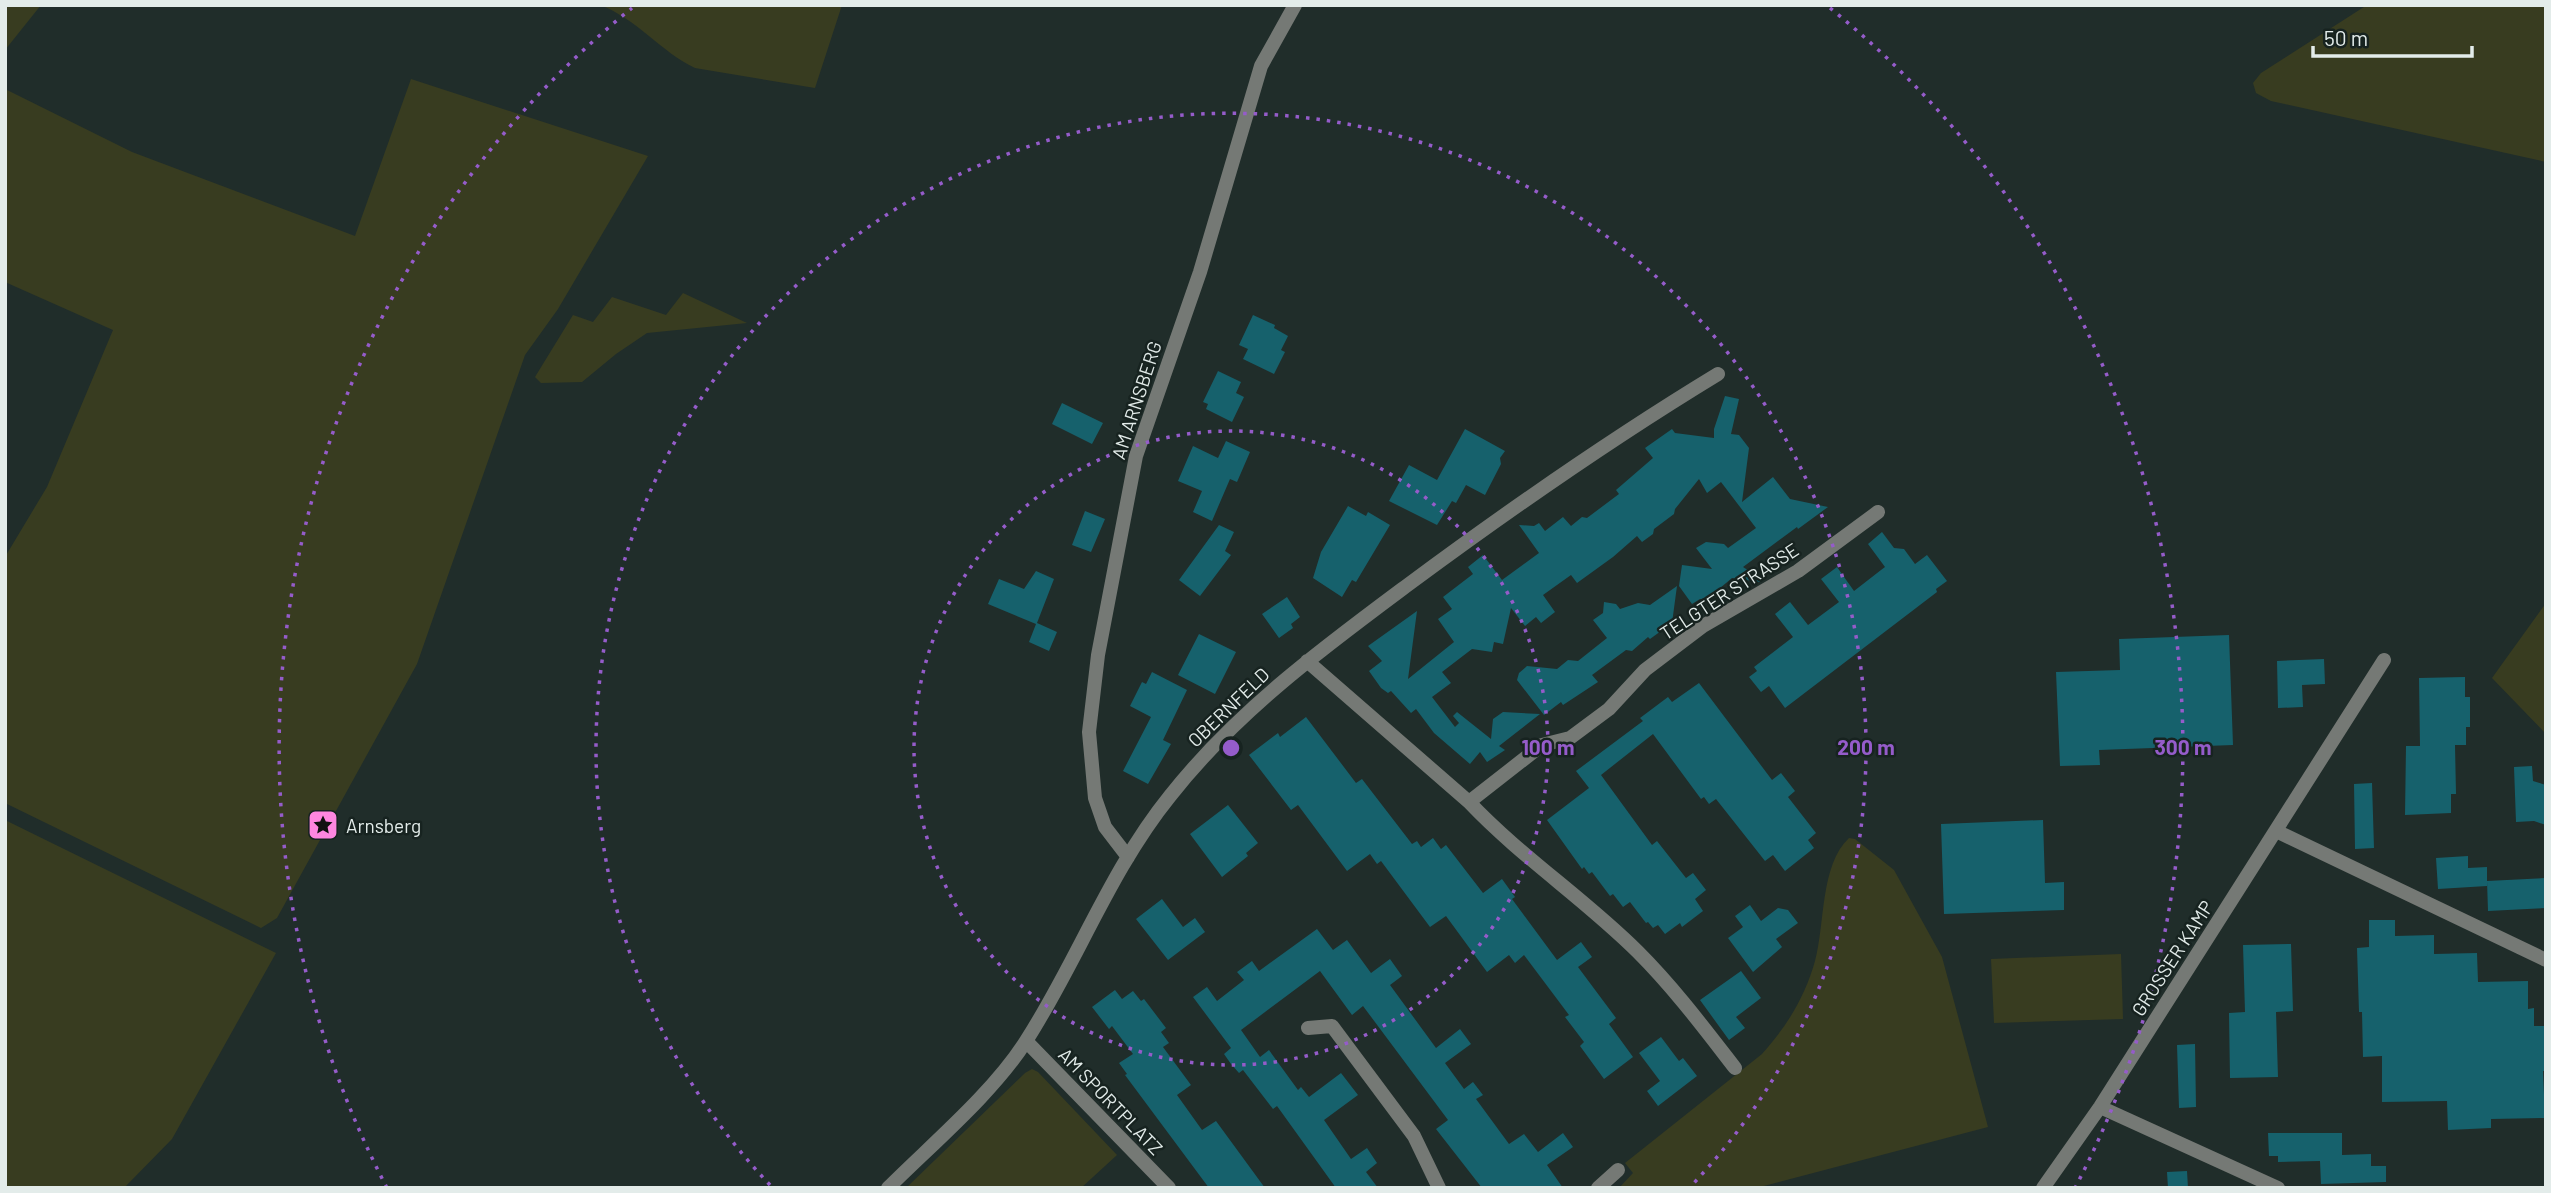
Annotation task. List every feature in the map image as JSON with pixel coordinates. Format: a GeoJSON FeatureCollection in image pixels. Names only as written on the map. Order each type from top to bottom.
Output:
{"type":"FeatureCollection","features":[{"type":"Feature","properties":{"kind":"street","name":"AM ARNSBERG"},"geometry":{"type":"LineString","coordinates":[[1128,857],[1105,827],[1095,798],[1089,732],[1098,655],[1136,456],[1200,272],[1261,66],[1295,5]]}},
{"type":"Feature","properties":{"kind":"street","name":"OBERNFELD"},"geometry":{"type":"LineString","coordinates":[[888,1188],[1001,1075],[1026,1041],[1128,857],[1169,797],[1216,743],[1261,698],[1476,535],[1628,429],[1718,374]]}},
{"type":"Feature","properties":{"kind":"street","name":"TELGTER STRASSE"},"geometry":{"type":"LineString","coordinates":[[1469,802],[1542,745],[1570,738],[1609,709],[1645,670],[1703,626],[1798,571],[1878,512]]}},
{"type":"Feature","properties":{"kind":"street","name":"GROSSER KAMP"},"geometry":{"type":"LineString","coordinates":[[2043,1188],[2100,1107],[2384,660]]}},
{"type":"Feature","properties":{"kind":"street"},"geometry":{"type":"LineString","coordinates":[[1307,662],[1637,950],[1674,989],[1735,1068]]}},
{"type":"Feature","properties":{"kind":"street"},"geometry":{"type":"LineString","coordinates":[[2276,831],[2546,960]]}},
{"type":"Feature","properties":{"kind":"street"},"geometry":{"type":"LineString","coordinates":[[1308,1028],[1332,1026],[1414,1136],[1439,1188]]}},
{"type":"Feature","properties":{"kind":"street","name":"AM SPORTPLATZ"},"geometry":{"type":"LineString","coordinates":[[1026,1041],[1169,1188]]}},
{"type":"Feature","properties":{"kind":"street"},"geometry":{"type":"LineString","coordinates":[[2100,1107],[2278,1188]]}},
{"type":"Feature","properties":{"kind":"street"},"geometry":{"type":"LineString","coordinates":[[1598,1188],[1618,1170]]}},
{"type":"Feature","properties":{"kind":"green space"},"geometry":{"type":"Polygon","coordinates":[[[5,5],[41,5],[5,50],[5,5]]]}},
{"type":"Feature","properties":{"kind":"green space"},"geometry":{"type":"Polygon","coordinates":[[[600,5],[842,5],[815,88],[695,68],[626,18],[600,5]]]}},
{"type":"Feature","properties":{"kind":"green space"},"geometry":{"type":"Polygon","coordinates":[[[2367,5],[2546,5],[2546,162],[2271,101],[2256,93],[2253,83],[2261,73],[2367,5]]]}},
{"type":"Feature","properties":{"kind":"green space"},"geometry":{"type":"Polygon","coordinates":[[[411,79],[648,156],[558,309],[525,355],[417,664],[277,918],[261,928],[5,803],[5,557],[47,487],[113,330],[5,282],[5,89],[132,152],[355,236],[411,79]]]}},
{"type":"Feature","properties":{"kind":"green space"},"geometry":{"type":"Polygon","coordinates":[[[683,293],[747,323],[647,333],[582,382],[541,383],[535,377],[573,315],[593,322],[612,297],[666,315],[683,293]]]}},
{"type":"Feature","properties":{"kind":"green space"},"geometry":{"type":"Polygon","coordinates":[[[2546,603],[2546,734],[2492,678],[2546,603]]]}},
{"type":"Feature","properties":{"kind":"green space"},"geometry":{"type":"Polygon","coordinates":[[[5,820],[276,953],[172,1139],[124,1188],[5,1188],[5,820]]]}},
{"type":"Feature","properties":{"kind":"green space"},"geometry":{"type":"Polygon","coordinates":[[[1849,838],[1855,839],[1894,870],[1942,957],[1988,1127],[1756,1188],[1619,1188],[1633,1173],[1625,1163],[1762,1054],[1787,1022],[1811,974],[1828,879],[1840,850],[1849,838]]]}},
{"type":"Feature","properties":{"kind":"green space"},"geometry":{"type":"Polygon","coordinates":[[[2121,954],[2123,1019],[1994,1023],[1991,959],[2121,954]]]}},
{"type":"Feature","properties":{"kind":"green space"},"geometry":{"type":"Polygon","coordinates":[[[1032,1069],[1038,1072],[1117,1155],[1081,1188],[906,1188],[1025,1073],[1032,1069]]]}},
{"type":"Feature","properties":{"kind":"building"},"geometry":{"type":"Polygon","coordinates":[[[1253,315],[1275,325],[1274,328],[1288,336],[1281,350],[1285,352],[1274,374],[1243,359],[1248,349],[1239,345],[1253,315]]]}},
{"type":"Feature","properties":{"kind":"building"},"geometry":{"type":"Polygon","coordinates":[[[1218,371],[1241,382],[1236,393],[1244,397],[1232,422],[1206,409],[1208,404],[1203,402],[1218,371]]]}},
{"type":"Feature","properties":{"kind":"building"},"geometry":{"type":"Polygon","coordinates":[[[1725,396],[1739,399],[1731,434],[1739,435],[1749,448],[1742,502],[1773,477],[1790,499],[1828,507],[1743,567],[1763,580],[1760,582],[1732,578],[1707,599],[1700,599],[1692,604],[1679,586],[1682,565],[1712,569],[1696,548],[1706,542],[1724,544],[1728,548],[1756,528],[1721,482],[1707,493],[1699,479],[1674,514],[1654,529],[1653,534],[1642,542],[1637,536],[1577,583],[1571,575],[1543,595],[1555,612],[1541,623],[1536,617],[1525,626],[1511,608],[1503,644],[1494,642],[1492,652],[1472,649],[1442,672],[1451,683],[1432,697],[1455,727],[1459,723],[1453,716],[1457,712],[1491,739],[1493,719],[1503,712],[1540,714],[1499,746],[1505,750],[1487,762],[1480,752],[1470,764],[1434,733],[1416,709],[1411,713],[1391,691],[1388,693],[1381,688],[1369,671],[1382,661],[1368,646],[1417,611],[1408,679],[1454,642],[1438,619],[1452,609],[1443,597],[1473,574],[1468,567],[1483,555],[1502,580],[1539,553],[1519,525],[1534,526],[1539,523],[1545,531],[1563,517],[1571,526],[1582,517],[1587,518],[1619,494],[1616,490],[1653,458],[1645,448],[1672,429],[1675,433],[1714,438],[1714,429],[1725,396]]]}},
{"type":"Feature","properties":{"kind":"building"},"geometry":{"type":"Polygon","coordinates":[[[1062,403],[1103,423],[1092,444],[1052,424],[1062,403]]]}},
{"type":"Feature","properties":{"kind":"building"},"geometry":{"type":"Polygon","coordinates":[[[1465,429],[1505,451],[1485,495],[1466,485],[1456,503],[1452,501],[1437,525],[1389,501],[1409,465],[1437,480],[1465,429]]]}},
{"type":"Feature","properties":{"kind":"building"},"geometry":{"type":"Polygon","coordinates":[[[1226,441],[1250,452],[1237,482],[1230,479],[1212,521],[1193,512],[1202,491],[1178,481],[1193,446],[1218,458],[1226,441]]]}},
{"type":"Feature","properties":{"kind":"building"},"geometry":{"type":"Polygon","coordinates":[[[1348,506],[1366,516],[1368,512],[1390,525],[1356,582],[1352,580],[1342,597],[1313,578],[1321,552],[1348,506]]]}},
{"type":"Feature","properties":{"kind":"building"},"geometry":{"type":"Polygon","coordinates":[[[1085,511],[1105,519],[1091,552],[1072,545],[1085,511]]]}},
{"type":"Feature","properties":{"kind":"building"},"geometry":{"type":"Polygon","coordinates":[[[1219,525],[1234,532],[1225,551],[1231,555],[1200,596],[1179,580],[1219,525]]]}},
{"type":"Feature","properties":{"kind":"building"},"geometry":{"type":"Polygon","coordinates":[[[1882,532],[1894,548],[1904,549],[1915,564],[1927,555],[1947,581],[1936,589],[1937,592],[1785,708],[1769,686],[1761,692],[1749,677],[1757,671],[1754,667],[1793,637],[1775,614],[1790,602],[1808,625],[1839,602],[1821,579],[1837,567],[1854,591],[1885,567],[1868,544],[1882,532]]]}},
{"type":"Feature","properties":{"kind":"building"},"geometry":{"type":"Polygon","coordinates":[[[1036,571],[1054,579],[1037,623],[1057,632],[1049,651],[1029,642],[1036,624],[988,604],[999,579],[1024,589],[1036,571]]]}},
{"type":"Feature","properties":{"kind":"building"},"geometry":{"type":"Polygon","coordinates":[[[1677,586],[1672,623],[1650,639],[1648,637],[1632,651],[1626,650],[1592,675],[1598,682],[1563,705],[1561,702],[1544,715],[1517,680],[1519,673],[1527,666],[1557,669],[1568,660],[1578,661],[1607,638],[1593,620],[1603,613],[1604,602],[1616,604],[1620,609],[1638,603],[1650,605],[1677,586]]]}},
{"type":"Feature","properties":{"kind":"building"},"geometry":{"type":"Polygon","coordinates":[[[1287,597],[1300,617],[1291,624],[1293,628],[1279,638],[1262,614],[1287,597]]]}},
{"type":"Feature","properties":{"kind":"building"},"geometry":{"type":"Polygon","coordinates":[[[1199,634],[1236,652],[1215,694],[1178,675],[1199,634]]]}},
{"type":"Feature","properties":{"kind":"building"},"geometry":{"type":"Polygon","coordinates":[[[2229,635],[2233,745],[2099,750],[2100,765],[2060,766],[2056,672],[2120,670],[2119,639],[2229,635]]]}},
{"type":"Feature","properties":{"kind":"building"},"geometry":{"type":"Polygon","coordinates":[[[2324,659],[2325,684],[2302,685],[2303,707],[2278,708],[2277,661],[2324,659]]]}},
{"type":"Feature","properties":{"kind":"building"},"geometry":{"type":"Polygon","coordinates":[[[1152,672],[1187,690],[1163,740],[1171,744],[1148,784],[1123,771],[1151,717],[1130,706],[1142,682],[1146,684],[1152,672]]]}},
{"type":"Feature","properties":{"kind":"building"},"geometry":{"type":"Polygon","coordinates":[[[2465,677],[2465,697],[2470,697],[2470,727],[2466,727],[2466,745],[2455,745],[2456,794],[2451,794],[2451,813],[2405,815],[2406,746],[2420,746],[2419,678],[2465,677]]]}},
{"type":"Feature","properties":{"kind":"building"},"geometry":{"type":"Polygon","coordinates":[[[1699,683],[1772,780],[1781,773],[1795,791],[1788,797],[1816,833],[1808,840],[1814,848],[1785,871],[1773,855],[1765,861],[1716,799],[1709,804],[1704,797],[1701,799],[1653,734],[1601,775],[1652,845],[1657,841],[1686,878],[1693,873],[1706,890],[1695,899],[1703,911],[1682,927],[1680,923],[1665,934],[1658,925],[1653,928],[1646,923],[1630,902],[1623,907],[1613,894],[1610,896],[1592,872],[1589,874],[1584,867],[1582,869],[1547,820],[1589,788],[1576,771],[1643,721],[1640,718],[1668,697],[1672,702],[1699,683]]]}},
{"type":"Feature","properties":{"kind":"building"},"geometry":{"type":"Polygon","coordinates":[[[1306,717],[1356,783],[1362,779],[1412,844],[1417,841],[1421,847],[1433,838],[1441,849],[1446,845],[1483,893],[1502,879],[1515,897],[1512,899],[1557,960],[1581,942],[1592,957],[1578,967],[1616,1018],[1609,1024],[1633,1057],[1604,1079],[1580,1046],[1584,1042],[1565,1017],[1569,1015],[1524,955],[1515,963],[1509,955],[1487,972],[1446,916],[1430,927],[1381,861],[1377,864],[1370,854],[1347,871],[1298,805],[1291,810],[1249,755],[1278,733],[1280,737],[1306,717]]]}},
{"type":"Feature","properties":{"kind":"building"},"geometry":{"type":"Polygon","coordinates":[[[2532,766],[2533,781],[2546,785],[2546,825],[2534,821],[2516,822],[2514,767],[2532,766]]]}},
{"type":"Feature","properties":{"kind":"building"},"geometry":{"type":"Polygon","coordinates":[[[2372,783],[2374,848],[2355,849],[2354,784],[2372,783]]]}},
{"type":"Feature","properties":{"kind":"building"},"geometry":{"type":"Polygon","coordinates":[[[1228,805],[1258,843],[1246,853],[1248,856],[1222,877],[1190,834],[1228,805]]]}},
{"type":"Feature","properties":{"kind":"building"},"geometry":{"type":"Polygon","coordinates":[[[2043,820],[2045,883],[2064,882],[2064,910],[1944,914],[1941,824],[2043,820]]]}},
{"type":"Feature","properties":{"kind":"building"},"geometry":{"type":"Polygon","coordinates":[[[2468,856],[2468,868],[2487,867],[2487,886],[2438,889],[2436,858],[2468,856]]]}},
{"type":"Feature","properties":{"kind":"building"},"geometry":{"type":"Polygon","coordinates":[[[2546,878],[2546,908],[2488,911],[2487,881],[2546,878]]]}},
{"type":"Feature","properties":{"kind":"building"},"geometry":{"type":"Polygon","coordinates":[[[1162,899],[1183,927],[1195,918],[1205,932],[1168,960],[1136,919],[1162,899]]]}},
{"type":"Feature","properties":{"kind":"building"},"geometry":{"type":"Polygon","coordinates":[[[1750,905],[1761,921],[1778,908],[1788,910],[1798,923],[1776,939],[1782,947],[1753,972],[1728,938],[1743,927],[1735,916],[1750,905]]]}},
{"type":"Feature","properties":{"kind":"building"},"geometry":{"type":"Polygon","coordinates":[[[2369,920],[2395,920],[2395,936],[2434,935],[2434,954],[2477,953],[2478,982],[2528,981],[2528,1009],[2534,1008],[2534,1026],[2546,1026],[2546,1071],[2543,1071],[2545,1118],[2491,1119],[2491,1128],[2448,1130],[2447,1101],[2382,1102],[2382,1056],[2363,1057],[2362,1012],[2359,1012],[2357,948],[2369,947],[2369,920]]]}},
{"type":"Feature","properties":{"kind":"building"},"geometry":{"type":"Polygon","coordinates":[[[1317,929],[1333,950],[1347,940],[1371,973],[1390,959],[1402,976],[1390,985],[1436,1048],[1460,1029],[1471,1044],[1445,1063],[1464,1089],[1473,1082],[1483,1095],[1476,1099],[1509,1144],[1524,1134],[1538,1152],[1563,1133],[1573,1147],[1547,1165],[1563,1188],[1482,1188],[1436,1129],[1448,1120],[1363,1006],[1352,1015],[1320,971],[1241,1030],[1260,1057],[1269,1050],[1298,1090],[1301,1087],[1309,1097],[1341,1073],[1358,1095],[1324,1120],[1351,1159],[1367,1148],[1377,1163],[1366,1172],[1378,1188],[1336,1188],[1277,1106],[1273,1109],[1243,1070],[1239,1073],[1231,1064],[1224,1054],[1231,1048],[1193,997],[1207,987],[1217,1001],[1244,980],[1237,972],[1252,961],[1259,971],[1317,929]]]}},
{"type":"Feature","properties":{"kind":"building"},"geometry":{"type":"Polygon","coordinates":[[[2291,944],[2293,1011],[2276,1012],[2278,1077],[2230,1078],[2229,1013],[2245,1012],[2243,945],[2291,944]]]}},
{"type":"Feature","properties":{"kind":"building"},"geometry":{"type":"Polygon","coordinates":[[[1741,971],[1761,998],[1736,1017],[1745,1028],[1729,1040],[1700,1000],[1741,971]]]}},
{"type":"Feature","properties":{"kind":"building"},"geometry":{"type":"Polygon","coordinates":[[[1115,990],[1122,999],[1133,991],[1141,1001],[1144,999],[1166,1028],[1161,1032],[1169,1043],[1163,1047],[1191,1085],[1177,1095],[1202,1130],[1216,1121],[1265,1188],[1209,1188],[1125,1075],[1127,1074],[1119,1063],[1133,1054],[1112,1026],[1109,1029],[1092,1007],[1115,990]]]}},
{"type":"Feature","properties":{"kind":"building"},"geometry":{"type":"Polygon","coordinates":[[[1661,1037],[1679,1061],[1683,1058],[1697,1076],[1658,1106],[1647,1091],[1660,1081],[1639,1053],[1661,1037]]]}},
{"type":"Feature","properties":{"kind":"building"},"geometry":{"type":"Polygon","coordinates":[[[2195,1044],[2196,1107],[2179,1108],[2177,1045],[2195,1044]]]}},
{"type":"Feature","properties":{"kind":"building"},"geometry":{"type":"Polygon","coordinates":[[[2268,1133],[2342,1133],[2342,1155],[2371,1154],[2371,1166],[2386,1166],[2386,1182],[2321,1184],[2320,1161],[2278,1162],[2278,1156],[2269,1156],[2268,1133]]]}},
{"type":"Feature","properties":{"kind":"building"},"geometry":{"type":"Polygon","coordinates":[[[2187,1171],[2188,1188],[2168,1188],[2167,1172],[2187,1171]]]}},
{"type":"Feature","properties":{"kind":"place","name":"Arnsberg"},"geometry":{"type":"Point","coordinates":[323,825]}}]}
